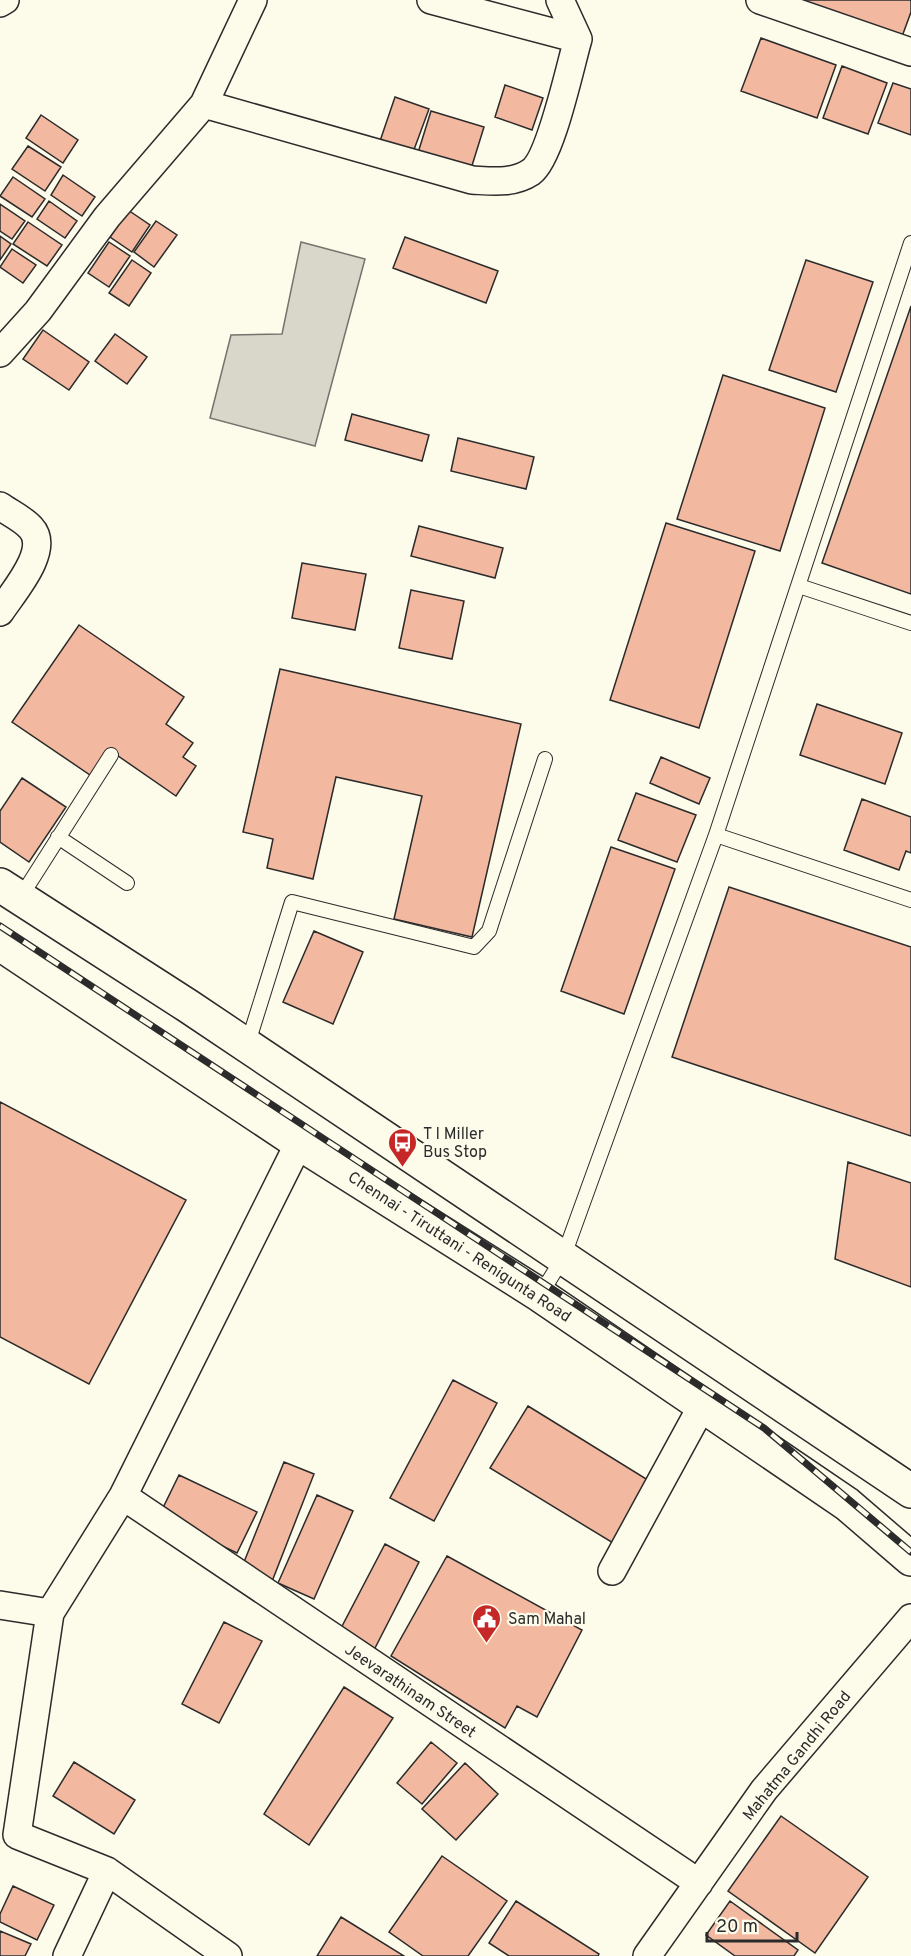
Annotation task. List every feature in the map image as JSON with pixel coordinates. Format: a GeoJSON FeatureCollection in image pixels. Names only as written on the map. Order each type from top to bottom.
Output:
{"type":"FeatureCollection","features":[{"type":"Feature","properties":{"kind":"highway"},"geometry":{"type":"LineString","coordinates":[[10,892],[247,1046],[911,1491]]}},
{"type":"Feature","properties":{"kind":"highway","name":"Chennai - Tiruttani - Renigunta Road"},"geometry":{"type":"LineString","coordinates":[[0,944],[299,1143],[540,1295],[847,1504],[911,1559]]}},
{"type":"Feature","properties":{"kind":"street"},"geometry":{"type":"LineString","coordinates":[[0,3],[5,0]]}},
{"type":"Feature","properties":{"kind":"street"},"geometry":{"type":"LineString","coordinates":[[0,353],[38,311],[107,217],[204,104],[253,0]]}},
{"type":"Feature","properties":{"kind":"street"},"geometry":{"type":"LineString","coordinates":[[431,0],[578,39]]}},
{"type":"Feature","properties":{"kind":"street"},"geometry":{"type":"LineString","coordinates":[[204,104],[472,180],[508,181],[532,172],[547,149],[578,39],[560,0]]}},
{"type":"Feature","properties":{"kind":"street"},"geometry":{"type":"LineString","coordinates":[[760,0],[911,52]]}},
{"type":"Feature","properties":{"kind":"street"},"geometry":{"type":"LineString","coordinates":[[0,506],[30,526],[36,535],[38,545],[34,560],[0,612]]}},
{"type":"Feature","properties":{"kind":"street"},"geometry":{"type":"LineString","coordinates":[[228,1956],[107,1871],[17,1835],[50,1613],[123,1496],[299,1143]]}},
{"type":"Feature","properties":{"kind":"street"},"geometry":{"type":"LineString","coordinates":[[612,1571],[702,1406]]}},
{"type":"Feature","properties":{"kind":"street","name":"Jeevarathinam Street"},"geometry":{"type":"LineString","coordinates":[[123,1496],[699,1884]]}},
{"type":"Feature","properties":{"kind":"street"},"geometry":{"type":"LineString","coordinates":[[0,1605],[50,1613]]}},
{"type":"Feature","properties":{"kind":"street","name":"Mahatma Gandhi Road"},"geometry":{"type":"LineString","coordinates":[[647,1956],[764,1790],[911,1618]]}},
{"type":"Feature","properties":{"kind":"street"},"geometry":{"type":"LineString","coordinates":[[67,1956],[107,1871]]}},
{"type":"Feature","properties":{"kind":"lane"},"geometry":{"type":"LineString","coordinates":[[540,1295],[563,1258],[716,836],[911,243]]}},
{"type":"Feature","properties":{"kind":"lane"},"geometry":{"type":"LineString","coordinates":[[799,586],[911,623]]}},
{"type":"Feature","properties":{"kind":"lane"},"geometry":{"type":"LineString","coordinates":[[10,892],[58,837],[111,755]]}},
{"type":"Feature","properties":{"kind":"lane"},"geometry":{"type":"LineString","coordinates":[[247,1046],[292,902],[474,947],[489,931],[544,759]]}},
{"type":"Feature","properties":{"kind":"lane"},"geometry":{"type":"LineString","coordinates":[[716,836],[911,900]]}},
{"type":"Feature","properties":{"kind":"lane"},"geometry":{"type":"LineString","coordinates":[[58,837],[127,883]]}},
{"type":"Feature","properties":{"kind":"shaded area"},"geometry":{"type":"Polygon","coordinates":[[[301,242],[365,259],[315,446],[210,418],[231,335],[282,334],[301,242]]]}},
{"type":"Feature","properties":{"kind":"building"},"geometry":{"type":"Polygon","coordinates":[[[801,0],[911,0],[911,12],[900,42],[801,0]]]}},
{"type":"Feature","properties":{"kind":"building"},"geometry":{"type":"Polygon","coordinates":[[[761,38],[836,65],[817,118],[741,91],[761,38]]]}},
{"type":"Feature","properties":{"kind":"building"},"geometry":{"type":"Polygon","coordinates":[[[842,66],[887,83],[868,134],[823,118],[842,66]]]}},
{"type":"Feature","properties":{"kind":"building"},"geometry":{"type":"Polygon","coordinates":[[[893,83],[911,89],[911,135],[878,123],[893,83]]]}},
{"type":"Feature","properties":{"kind":"building"},"geometry":{"type":"Polygon","coordinates":[[[505,85],[543,98],[532,130],[495,117],[505,85]]]}},
{"type":"Feature","properties":{"kind":"building"},"geometry":{"type":"Polygon","coordinates":[[[395,97],[429,109],[412,155],[379,144],[395,97]]]}},
{"type":"Feature","properties":{"kind":"building"},"geometry":{"type":"Polygon","coordinates":[[[431,111],[484,127],[470,172],[417,156],[431,111]]]}},
{"type":"Feature","properties":{"kind":"building"},"geometry":{"type":"Polygon","coordinates":[[[41,115],[78,140],[63,163],[26,138],[41,115]]]}},
{"type":"Feature","properties":{"kind":"building"},"geometry":{"type":"Polygon","coordinates":[[[28,146],[61,167],[45,191],[12,169],[28,146]]]}},
{"type":"Feature","properties":{"kind":"building"},"geometry":{"type":"Polygon","coordinates":[[[63,175],[95,197],[82,216],[51,195],[63,175]]]}},
{"type":"Feature","properties":{"kind":"building"},"geometry":{"type":"Polygon","coordinates":[[[13,177],[45,199],[32,217],[0,196],[13,177]]]}},
{"type":"Feature","properties":{"kind":"building"},"geometry":{"type":"Polygon","coordinates":[[[49,201],[77,221],[65,238],[37,219],[49,201]]]}},
{"type":"Feature","properties":{"kind":"building"},"geometry":{"type":"Polygon","coordinates":[[[0,204],[25,221],[12,239],[0,231],[0,204]]]}},
{"type":"Feature","properties":{"kind":"building"},"geometry":{"type":"Polygon","coordinates":[[[128,210],[150,225],[132,252],[110,237],[128,210]]]}},
{"type":"Feature","properties":{"kind":"building"},"geometry":{"type":"Polygon","coordinates":[[[156,221],[177,235],[154,267],[134,252],[156,221]]]}},
{"type":"Feature","properties":{"kind":"building"},"geometry":{"type":"Polygon","coordinates":[[[28,222],[62,245],[47,266],[13,244],[28,222]]]}},
{"type":"Feature","properties":{"kind":"building"},"geometry":{"type":"Polygon","coordinates":[[[0,236],[11,244],[0,260],[0,236]]]}},
{"type":"Feature","properties":{"kind":"building"},"geometry":{"type":"Polygon","coordinates":[[[405,237],[498,271],[486,303],[393,268],[405,237]]]}},
{"type":"Feature","properties":{"kind":"building"},"geometry":{"type":"Polygon","coordinates":[[[109,242],[130,256],[109,287],[88,273],[109,242]]]}},
{"type":"Feature","properties":{"kind":"building"},"geometry":{"type":"Polygon","coordinates":[[[12,249],[36,265],[23,283],[0,267],[12,249]]]}},
{"type":"Feature","properties":{"kind":"building"},"geometry":{"type":"Polygon","coordinates":[[[132,260],[151,273],[129,306],[109,293],[132,260]]]}},
{"type":"Feature","properties":{"kind":"building"},"geometry":{"type":"Polygon","coordinates":[[[806,260],[873,282],[836,392],[769,370],[806,260]]]}},
{"type":"Feature","properties":{"kind":"building"},"geometry":{"type":"Polygon","coordinates":[[[911,306],[911,594],[822,563],[911,306]]]}},
{"type":"Feature","properties":{"kind":"building"},"geometry":{"type":"Polygon","coordinates":[[[43,330],[89,362],[69,390],[23,359],[43,330]]]}},
{"type":"Feature","properties":{"kind":"building"},"geometry":{"type":"Polygon","coordinates":[[[115,334],[147,357],[127,384],[95,361],[115,334]]]}},
{"type":"Feature","properties":{"kind":"building"},"geometry":{"type":"Polygon","coordinates":[[[723,375],[825,408],[780,551],[677,519],[723,375]]]}},
{"type":"Feature","properties":{"kind":"building"},"geometry":{"type":"Polygon","coordinates":[[[352,414],[429,435],[422,461],[345,440],[352,414]]]}},
{"type":"Feature","properties":{"kind":"building"},"geometry":{"type":"Polygon","coordinates":[[[458,438],[534,457],[526,489],[451,471],[458,438]]]}},
{"type":"Feature","properties":{"kind":"building"},"geometry":{"type":"Polygon","coordinates":[[[666,523],[755,551],[699,728],[610,700],[666,523]]]}},
{"type":"Feature","properties":{"kind":"building"},"geometry":{"type":"Polygon","coordinates":[[[419,526],[503,548],[495,578],[411,556],[419,526]]]}},
{"type":"Feature","properties":{"kind":"building"},"geometry":{"type":"Polygon","coordinates":[[[302,563],[366,574],[355,630],[292,618],[302,563]]]}},
{"type":"Feature","properties":{"kind":"building"},"geometry":{"type":"Polygon","coordinates":[[[411,590],[464,601],[452,659],[399,648],[411,590]]]}},
{"type":"Feature","properties":{"kind":"building"},"geometry":{"type":"Polygon","coordinates":[[[79,625],[184,697],[166,724],[193,743],[183,757],[196,766],[176,796],[108,749],[90,775],[12,722],[79,625]]]}},
{"type":"Feature","properties":{"kind":"building"},"geometry":{"type":"Polygon","coordinates":[[[280,669],[521,724],[472,937],[394,919],[422,796],[336,777],[313,879],[267,868],[273,839],[243,832],[280,669]]]}},
{"type":"Feature","properties":{"kind":"building"},"geometry":{"type":"Polygon","coordinates":[[[817,704],[902,733],[885,784],[800,755],[817,704]]]}},
{"type":"Feature","properties":{"kind":"building"},"geometry":{"type":"Polygon","coordinates":[[[661,757],[710,778],[699,804],[650,783],[661,757]]]}},
{"type":"Feature","properties":{"kind":"building"},"geometry":{"type":"Polygon","coordinates":[[[22,778],[66,807],[29,862],[0,842],[0,811],[22,778]]]}},
{"type":"Feature","properties":{"kind":"building"},"geometry":{"type":"Polygon","coordinates":[[[636,793],[696,815],[677,862],[618,840],[636,793]]]}},
{"type":"Feature","properties":{"kind":"building"},"geometry":{"type":"Polygon","coordinates":[[[862,799],[911,817],[911,853],[906,851],[899,870],[844,850],[862,799]]]}},
{"type":"Feature","properties":{"kind":"building"},"geometry":{"type":"Polygon","coordinates":[[[611,847],[675,869],[624,1014],[561,991],[611,847]]]}},
{"type":"Feature","properties":{"kind":"building"},"geometry":{"type":"Polygon","coordinates":[[[729,887],[911,947],[911,1136],[672,1057],[729,887]]]}},
{"type":"Feature","properties":{"kind":"building"},"geometry":{"type":"Polygon","coordinates":[[[314,931],[363,952],[333,1024],[283,1002],[314,931]]]}},
{"type":"Feature","properties":{"kind":"building"},"geometry":{"type":"Polygon","coordinates":[[[0,1102],[186,1200],[89,1384],[0,1337],[0,1102]]]}},
{"type":"Feature","properties":{"kind":"building"},"geometry":{"type":"Polygon","coordinates":[[[848,1162],[911,1183],[911,1287],[835,1259],[848,1162]]]}},
{"type":"Feature","properties":{"kind":"building"},"geometry":{"type":"Polygon","coordinates":[[[453,1380],[497,1403],[434,1521],[390,1498],[453,1380]]]}},
{"type":"Feature","properties":{"kind":"building"},"geometry":{"type":"Polygon","coordinates":[[[528,1406],[656,1485],[618,1546],[490,1468],[528,1406]]]}},
{"type":"Feature","properties":{"kind":"building"},"geometry":{"type":"Polygon","coordinates":[[[284,1462],[314,1474],[271,1584],[240,1572],[284,1462]]]}},
{"type":"Feature","properties":{"kind":"building"},"geometry":{"type":"Polygon","coordinates":[[[179,1475],[257,1512],[237,1553],[159,1516],[179,1475]]]}},
{"type":"Feature","properties":{"kind":"building"},"geometry":{"type":"Polygon","coordinates":[[[317,1495],[353,1511],[314,1599],[278,1583],[317,1495]]]}},
{"type":"Feature","properties":{"kind":"building"},"geometry":{"type":"Polygon","coordinates":[[[385,1544],[419,1562],[374,1650],[339,1632],[385,1544]]]}},
{"type":"Feature","properties":{"kind":"building","name":"Sam Mahal"},"geometry":{"type":"Polygon","coordinates":[[[447,1556],[582,1630],[537,1717],[517,1706],[505,1728],[391,1656],[447,1556]]]}},
{"type":"Feature","properties":{"kind":"building"},"geometry":{"type":"Polygon","coordinates":[[[224,1622],[262,1641],[219,1723],[182,1704],[224,1622]]]}},
{"type":"Feature","properties":{"kind":"building"},"geometry":{"type":"Polygon","coordinates":[[[344,1687],[393,1718],[309,1845],[264,1814],[344,1687]]]}},
{"type":"Feature","properties":{"kind":"building"},"geometry":{"type":"Polygon","coordinates":[[[431,1742],[457,1763],[422,1804],[397,1783],[431,1742]]]}},
{"type":"Feature","properties":{"kind":"building"},"geometry":{"type":"Polygon","coordinates":[[[74,1762],[135,1800],[114,1834],[53,1796],[74,1762]]]}},
{"type":"Feature","properties":{"kind":"building"},"geometry":{"type":"Polygon","coordinates":[[[465,1763],[498,1794],[456,1840],[422,1809],[465,1763]]]}},
{"type":"Feature","properties":{"kind":"building"},"geometry":{"type":"Polygon","coordinates":[[[781,1816],[868,1877],[815,1953],[728,1891],[781,1816]]]}},
{"type":"Feature","properties":{"kind":"building"},"geometry":{"type":"Polygon","coordinates":[[[442,1856],[507,1901],[468,1956],[423,1956],[389,1932],[442,1856]]]}},
{"type":"Feature","properties":{"kind":"building"},"geometry":{"type":"Polygon","coordinates":[[[13,1886],[54,1905],[37,1940],[0,1922],[0,1914],[13,1886]]]}},
{"type":"Feature","properties":{"kind":"building"},"geometry":{"type":"Polygon","coordinates":[[[516,1901],[599,1954],[598,1956],[509,1956],[489,1943],[516,1901]]]}},
{"type":"Feature","properties":{"kind":"building"},"geometry":{"type":"Polygon","coordinates":[[[730,1901],[798,1950],[794,1956],[735,1956],[706,1935],[730,1901]]]}},
{"type":"Feature","properties":{"kind":"building"},"geometry":{"type":"Polygon","coordinates":[[[341,1917],[404,1956],[317,1956],[341,1917]]]}},
{"type":"Feature","properties":{"kind":"building"},"geometry":{"type":"Polygon","coordinates":[[[0,1931],[31,1944],[25,1956],[0,1956],[0,1931]]]}},
{"type":"Feature","properties":{"kind":"railway"},"geometry":{"type":"LineString","coordinates":[[0,926],[764,1428],[911,1552]]}},
{"type":"Feature","properties":{"kind":"place","name":"T I Miller Bus Stop"},"geometry":{"type":"Point","coordinates":[402,1168]}},
{"type":"Feature","properties":{"kind":"place","name":"Sam Mahal"},"geometry":{"type":"Point","coordinates":[487,1644]}}]}
